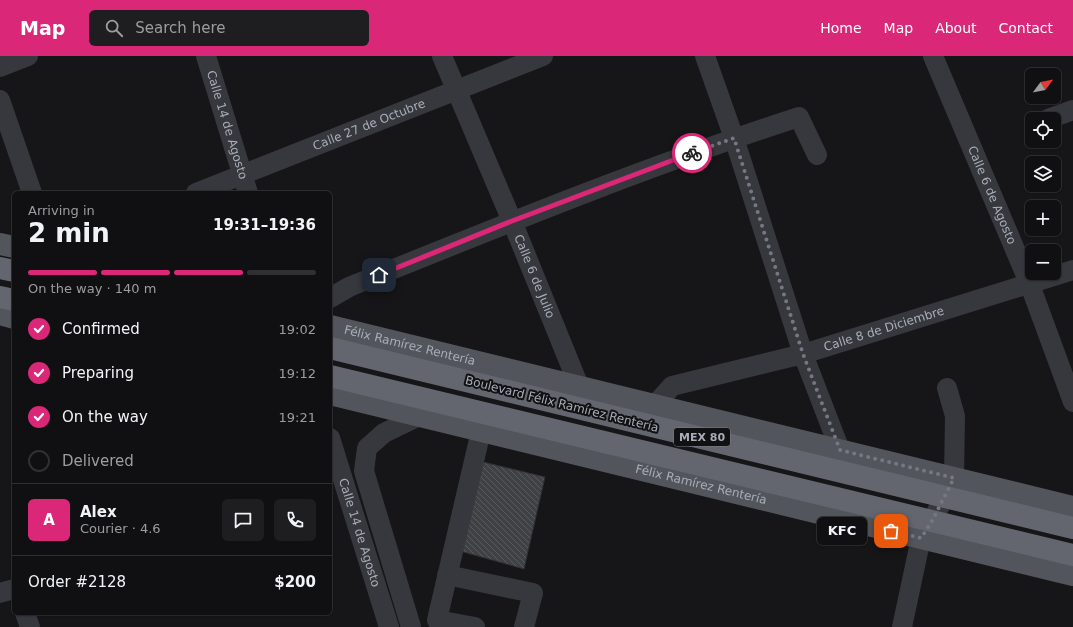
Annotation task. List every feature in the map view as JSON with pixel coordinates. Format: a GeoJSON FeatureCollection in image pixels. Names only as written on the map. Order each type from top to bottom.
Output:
{"type":"FeatureCollection","features":[{"type":"Feature","properties":{"kind":"highway"},"geometry":{"type":"LineString","coordinates":[[0,268],[12,271]]}},
{"type":"Feature","properties":{"kind":"highway"},"geometry":{"type":"LineString","coordinates":[[0,296],[12,299]]}},
{"type":"Feature","properties":{"kind":"highway","name":"Boulevard Félix Ramírez Rentería"},"geometry":{"type":"LineString","coordinates":[[332,348],[949,487],[1073,528]]}},
{"type":"Feature","properties":{"kind":"highway","name":"MEX 80"},"geometry":{"type":"LineString","coordinates":[[332,377],[927,530],[1073,555]]}},
{"type":"Feature","properties":{"kind":"main road"},"geometry":{"type":"LineString","coordinates":[[0,244],[12,247]]}},
{"type":"Feature","properties":{"kind":"main road"},"geometry":{"type":"LineString","coordinates":[[0,314],[12,317]]}},
{"type":"Feature","properties":{"kind":"main road","name":"Félix Ramírez Rentería"},"geometry":{"type":"LineString","coordinates":[[332,326],[840,450],[949,487],[1073,507]]}},
{"type":"Feature","properties":{"kind":"main road","name":"Félix Ramírez Rentería"},"geometry":{"type":"LineString","coordinates":[[332,394],[481,431],[927,530],[1073,575]]}},
{"type":"Feature","properties":{"kind":"street"},"geometry":{"type":"LineString","coordinates":[[0,67],[28,56]]}},
{"type":"Feature","properties":{"kind":"street","name":"Calle 14 de Agosto"},"geometry":{"type":"LineString","coordinates":[[206,56],[245,184]]}},
{"type":"Feature","properties":{"kind":"street","name":"Calle 6 de Julio"},"geometry":{"type":"LineString","coordinates":[[442,56],[512,221],[579,386]]}},
{"type":"Feature","properties":{"kind":"street","name":"Calle 27 de Octubre"},"geometry":{"type":"LineString","coordinates":[[207,191],[245,184],[455,89],[543,56]]}},
{"type":"Feature","properties":{"kind":"street"},"geometry":{"type":"LineString","coordinates":[[705,56],[734,138],[803,354],[840,450]]}},
{"type":"Feature","properties":{"kind":"street","name":"Calle 6 de Agosto"},"geometry":{"type":"LineString","coordinates":[[934,56],[1030,285],[1066,365],[1073,402]]}},
{"type":"Feature","properties":{"kind":"street"},"geometry":{"type":"LineString","coordinates":[[0,100],[31,191]]}},
{"type":"Feature","properties":{"kind":"street"},"geometry":{"type":"LineString","coordinates":[[1061,114],[1073,110]]}},
{"type":"Feature","properties":{"kind":"street"},"geometry":{"type":"LineString","coordinates":[[332,297],[349,287],[512,221],[734,138],[799,116],[817,155]]}},
{"type":"Feature","properties":{"kind":"street","name":"Calle 8 de Diciembre"},"geometry":{"type":"LineString","coordinates":[[655,405],[672,386],[803,354],[1030,285],[1073,270]]}},
{"type":"Feature","properties":{"kind":"street"},"geometry":{"type":"LineString","coordinates":[[902,627],[927,530],[949,487],[955,416],[947,388]]}},
{"type":"Feature","properties":{"kind":"street"},"geometry":{"type":"LineString","coordinates":[[411,627],[364,471],[367,448],[384,433],[419,416]]}},
{"type":"Feature","properties":{"kind":"street"},"geometry":{"type":"LineString","coordinates":[[475,627],[437,620],[481,431]]}},
{"type":"Feature","properties":{"kind":"street","name":"Calle 14 de Agosto"},"geometry":{"type":"LineString","coordinates":[[332,453],[337,489],[389,627]]}},
{"type":"Feature","properties":{"kind":"street"},"geometry":{"type":"LineString","coordinates":[[447,575],[533,593],[524,627]]}},
{"type":"Feature","properties":{"kind":"street"},"geometry":{"type":"LineString","coordinates":[[0,593],[12,590]]}},
{"type":"Feature","properties":{"kind":"street"},"geometry":{"type":"LineString","coordinates":[[26,615],[30,627]]}},
{"type":"Feature","properties":{"kind":"building"},"geometry":{"type":"Polygon","coordinates":[[[479,461],[545,477],[524,569],[460,551],[479,461]]]}},
{"type":"Feature","properties":{"kind":"way so far"},"geometry":{"type":"LineString","coordinates":[[692,153],[734,138],[803,354],[840,450],[954,478],[932,521],[921,538],[891,531]]}},
{"type":"Feature","properties":{"kind":"place","name":"KFC"},"geometry":{"type":"Point","coordinates":[891,531]}},
{"type":"Feature","properties":{"kind":"route"},"geometry":{"type":"LineString","coordinates":[[379,275],[512,221],[692,153]]}}]}
